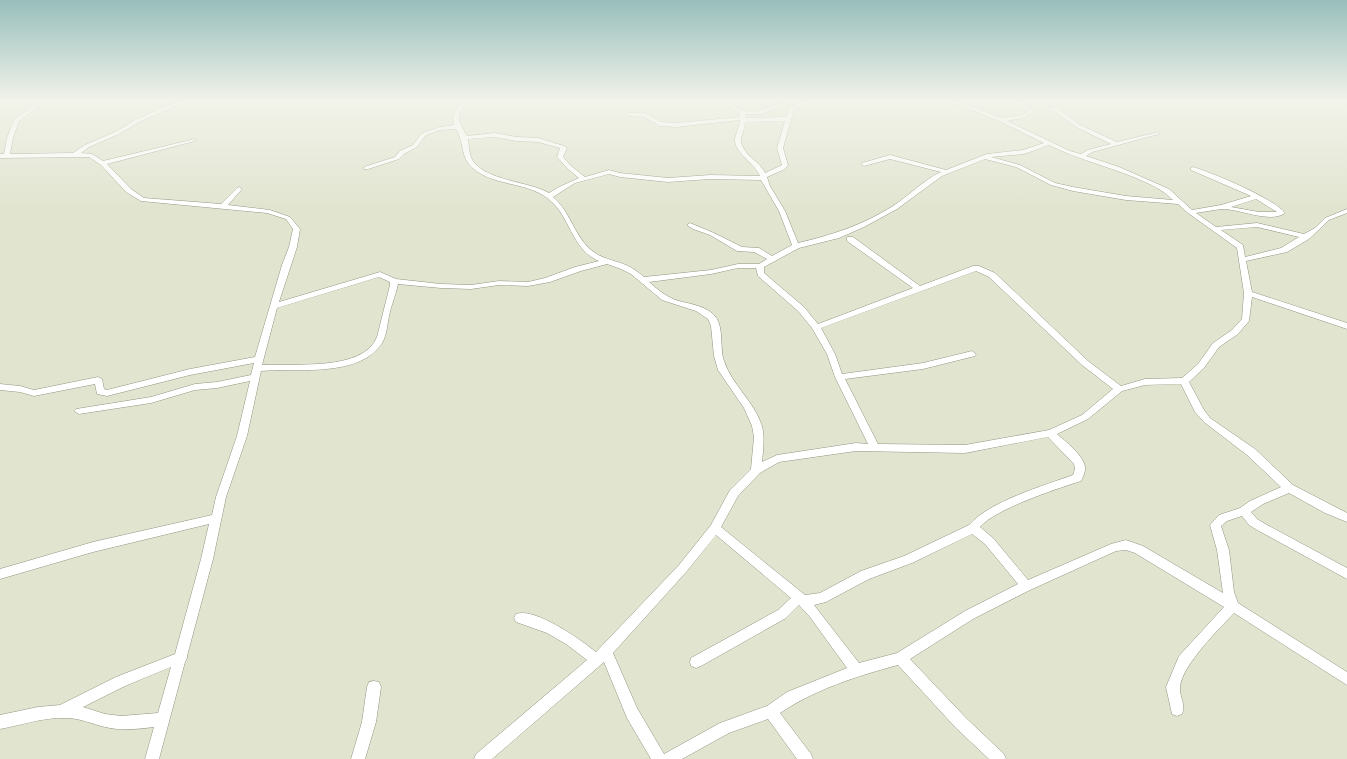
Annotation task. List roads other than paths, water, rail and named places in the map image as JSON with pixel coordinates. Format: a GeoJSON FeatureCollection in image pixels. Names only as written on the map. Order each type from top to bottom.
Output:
{"type":"FeatureCollection","features":[{"type":"Feature","properties":{"kind":"street"},"geometry":{"type":"LineString","coordinates":[[11,135],[2,158],[76,155],[90,156],[102,163],[136,198],[143,200],[268,211],[288,218],[296,226],[297,232],[256,368],[242,436],[221,497],[208,559],[152,759]]}},
{"type":"Feature","properties":{"kind":"street"},"geometry":{"type":"LineString","coordinates":[[76,155],[87,146],[110,135]]}},
{"type":"Feature","properties":{"kind":"street"},"geometry":{"type":"LineString","coordinates":[[366,168],[397,158],[400,153],[416,145],[423,135]]}},
{"type":"Feature","properties":{"kind":"street"},"geometry":{"type":"LineString","coordinates":[[490,135],[464,138],[470,161],[482,172],[550,196],[589,252],[606,262],[627,268],[664,298],[702,310],[712,318],[721,367],[746,405],[756,424],[759,437],[756,470]]}},
{"type":"Feature","properties":{"kind":"street"},"geometry":{"type":"LineString","coordinates":[[496,135],[517,139],[538,140],[562,147],[564,148],[560,158],[584,179]]}},
{"type":"Feature","properties":{"kind":"street"},"geometry":{"type":"LineString","coordinates":[[739,135],[738,140],[742,152],[758,165],[782,211],[796,246]]}},
{"type":"Feature","properties":{"kind":"street"},"geometry":{"type":"LineString","coordinates":[[550,196],[564,186],[610,172],[620,175],[668,180],[710,177],[764,177],[785,165],[780,148],[785,135]]}},
{"type":"Feature","properties":{"kind":"street"},"geometry":{"type":"LineString","coordinates":[[481,759],[601,656],[683,568],[715,528],[734,493],[756,470],[777,459],[856,447],[874,446],[965,449],[992,446],[1050,433],[1085,417],[1119,389],[1145,382],[1184,381],[1200,366],[1216,345],[1235,332],[1246,319],[1248,293],[1240,247],[1236,243],[1213,229],[1190,212],[1167,190],[1117,168],[1082,157],[1033,135]]}},
{"type":"Feature","properties":{"kind":"street"},"geometry":{"type":"LineString","coordinates":[[1098,135],[1116,144]]}},
{"type":"Feature","properties":{"kind":"street"},"geometry":{"type":"LineString","coordinates":[[1082,157],[1090,151],[1148,135]]}},
{"type":"Feature","properties":{"kind":"street"},"geometry":{"type":"LineString","coordinates":[[102,163],[192,140]]}},
{"type":"Feature","properties":{"kind":"street"},"geometry":{"type":"LineString","coordinates":[[642,280],[711,272],[738,266],[760,266],[796,246],[836,236],[862,226],[896,208],[924,185],[946,172],[984,156],[1024,152],[1049,143]]}},
{"type":"Feature","properties":{"kind":"street"},"geometry":{"type":"LineString","coordinates":[[984,156],[1018,166],[1053,184],[1073,189],[1126,198],[1179,202]]}},
{"type":"Feature","properties":{"kind":"street"},"geometry":{"type":"LineString","coordinates":[[864,164],[890,157],[946,172]]}},
{"type":"Feature","properties":{"kind":"street"},"geometry":{"type":"LineString","coordinates":[[1193,169],[1279,208],[1282,213],[1248,212],[1222,207]]}},
{"type":"Feature","properties":{"kind":"street"},"geometry":{"type":"LineString","coordinates":[[223,206],[239,189]]}},
{"type":"Feature","properties":{"kind":"street"},"geometry":{"type":"LineString","coordinates":[[1190,212],[1222,207],[1256,197]]}},
{"type":"Feature","properties":{"kind":"street"},"geometry":{"type":"LineString","coordinates":[[1243,260],[1284,250],[1317,230],[1327,219],[1347,211]]}},
{"type":"Feature","properties":{"kind":"street"},"geometry":{"type":"LineString","coordinates":[[690,225],[712,234],[740,249],[756,250],[772,258]]}},
{"type":"Feature","properties":{"kind":"street"},"geometry":{"type":"LineString","coordinates":[[1213,229],[1257,225],[1306,236]]}},
{"type":"Feature","properties":{"kind":"street"},"geometry":{"type":"LineString","coordinates":[[850,239],[917,287],[917,289]]}},
{"type":"Feature","properties":{"kind":"street"},"geometry":{"type":"LineString","coordinates":[[274,306],[375,275],[384,275],[394,281],[471,287],[499,283],[528,284],[547,280],[578,269],[606,262]]}},
{"type":"Feature","properties":{"kind":"street"},"geometry":{"type":"LineString","coordinates":[[760,266],[761,274],[801,309],[816,327],[831,354],[839,376],[874,446]]}},
{"type":"Feature","properties":{"kind":"street"},"geometry":{"type":"LineString","coordinates":[[816,327],[976,268],[986,271],[992,275],[1085,363],[1119,389]]}},
{"type":"Feature","properties":{"kind":"street"},"geometry":{"type":"LineString","coordinates":[[0,387],[20,389],[34,393],[98,380],[100,392],[108,393],[190,372],[256,368],[327,367],[340,365],[370,352],[379,342],[382,336],[384,320],[394,281]]}},
{"type":"Feature","properties":{"kind":"street"},"geometry":{"type":"LineString","coordinates":[[1248,293],[1347,326]]}},
{"type":"Feature","properties":{"kind":"street"},"geometry":{"type":"LineString","coordinates":[[839,376],[923,366],[972,354]]}},
{"type":"Feature","properties":{"kind":"street"},"geometry":{"type":"LineString","coordinates":[[79,411],[151,400],[195,387],[217,385],[256,368]]}},
{"type":"Feature","properties":{"kind":"street"},"geometry":{"type":"LineString","coordinates":[[1184,381],[1200,412],[1207,420],[1251,452],[1289,488],[1347,518]]}},
{"type":"Feature","properties":{"kind":"street"},"geometry":{"type":"LineString","coordinates":[[696,662],[782,614],[801,600],[822,598],[865,575],[908,560],[973,528],[975,523],[982,517],[1024,498],[1077,478],[1080,473],[1080,466],[1076,459],[1050,433]]}},
{"type":"Feature","properties":{"kind":"street"},"geometry":{"type":"LineString","coordinates":[[1233,606],[1228,592],[1223,550],[1215,525],[1223,518],[1244,511],[1251,505],[1275,496],[1289,488]]}},
{"type":"Feature","properties":{"kind":"street"},"geometry":{"type":"LineString","coordinates":[[1244,511],[1252,522],[1347,574]]}},
{"type":"Feature","properties":{"kind":"street"},"geometry":{"type":"LineString","coordinates":[[0,574],[93,548],[216,518]]}},
{"type":"Feature","properties":{"kind":"street"},"geometry":{"type":"LineString","coordinates":[[715,528],[801,600],[814,613],[856,670]]}},
{"type":"Feature","properties":{"kind":"street"},"geometry":{"type":"LineString","coordinates":[[973,528],[989,541],[1026,586]]}},
{"type":"Feature","properties":{"kind":"street"},"geometry":{"type":"LineString","coordinates":[[668,759],[725,728],[771,711],[792,697],[856,670],[900,658],[969,615],[1026,586],[1115,547],[1126,545],[1139,549],[1233,606],[1347,679]]}},
{"type":"Feature","properties":{"kind":"street"},"geometry":{"type":"LineString","coordinates":[[1177,709],[1173,687],[1184,660],[1233,606]]}},
{"type":"Feature","properties":{"kind":"street"},"geometry":{"type":"LineString","coordinates":[[520,618],[538,622],[554,629],[601,656],[659,759]]}},
{"type":"Feature","properties":{"kind":"street"},"geometry":{"type":"LineString","coordinates":[[61,712],[121,680],[148,668],[181,658]]}},
{"type":"Feature","properties":{"kind":"street"},"geometry":{"type":"LineString","coordinates":[[900,658],[961,723],[999,759]]}},
{"type":"Feature","properties":{"kind":"street"},"geometry":{"type":"LineString","coordinates":[[358,759],[369,722],[374,687]]}},
{"type":"Feature","properties":{"kind":"street"},"geometry":{"type":"LineString","coordinates":[[771,711],[806,759]]}},
{"type":"Feature","properties":{"kind":"street"},"geometry":{"type":"LineString","coordinates":[[0,722],[47,712],[77,712],[95,718],[115,722],[138,722],[164,719]]}}]}
